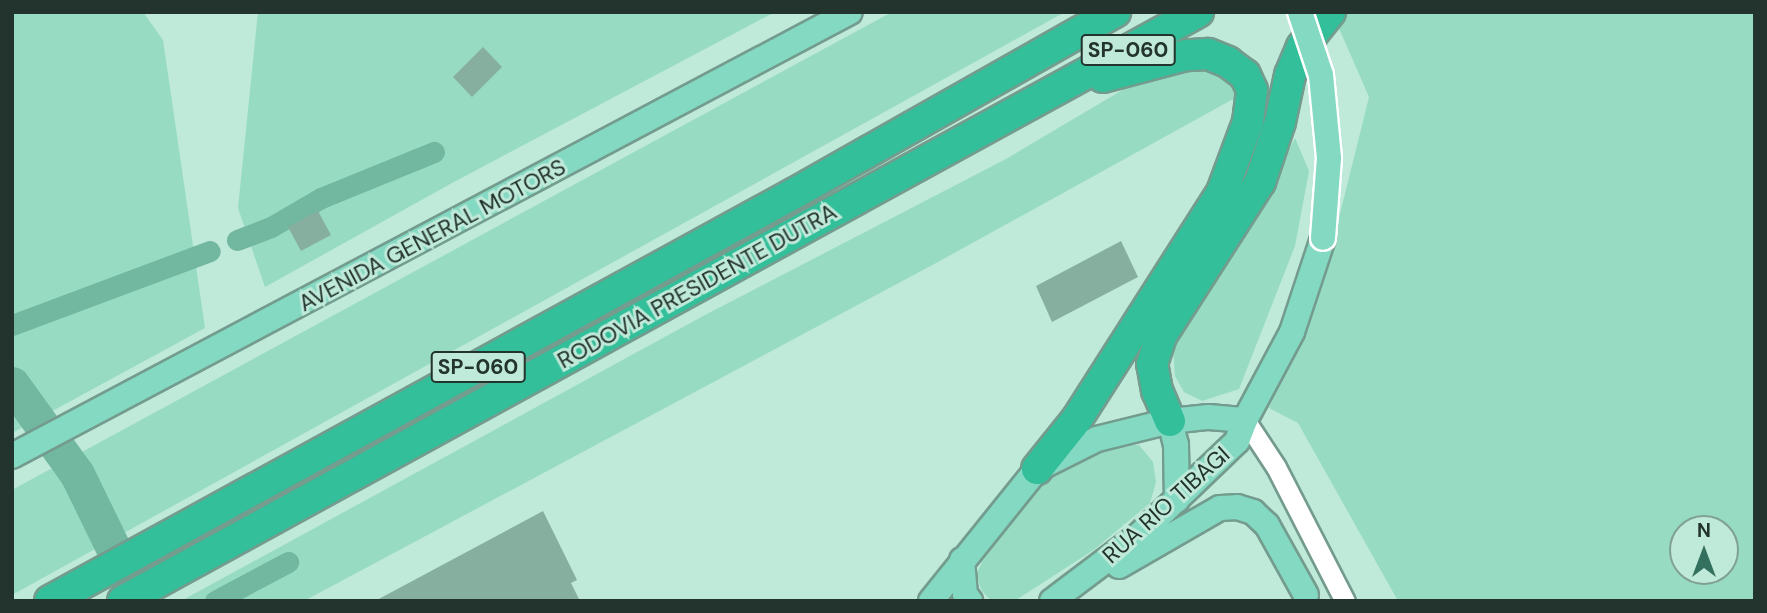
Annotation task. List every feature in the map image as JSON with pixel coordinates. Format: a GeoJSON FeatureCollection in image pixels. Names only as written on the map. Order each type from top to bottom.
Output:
{"type":"FeatureCollection","features":[{"type":"Feature","properties":{"kind":"highway","name":"RODOVIA PRESIDENTE DUTRA"},"geometry":{"type":"LineString","coordinates":[[123,601],[1198,12]]}},
{"type":"Feature","properties":{"kind":"highway"},"geometry":{"type":"LineString","coordinates":[[1170,421],[1157,391],[1152,364],[1161,336],[1260,182],[1280,122],[1290,75],[1302,47],[1330,12]]}},
{"type":"Feature","properties":{"kind":"highway","name":"RODOVIA PRESIDENTE DUTRA"},"geometry":{"type":"LineString","coordinates":[[50,601],[795,193],[1105,16]]}},
{"type":"Feature","properties":{"kind":"highway"},"geometry":{"type":"LineString","coordinates":[[1037,469],[1077,419],[1222,192],[1248,122],[1252,90],[1245,75],[1228,62],[1208,54],[1186,55],[1059,89]]}},
{"type":"Feature","properties":{"kind":"main road","name":"AVENIDA GENERAL MOTORS"},"geometry":{"type":"LineString","coordinates":[[12,456],[850,12]]}},
{"type":"Feature","properties":{"kind":"main road","name":"RUA RIO TIBAGI"},"geometry":{"type":"LineString","coordinates":[[1053,601],[1137,537],[1237,441],[1244,420],[1292,332],[1323,238],[1329,158],[1321,75],[1300,12]]}},
{"type":"Feature","properties":{"kind":"main road"},"geometry":{"type":"LineString","coordinates":[[931,601],[1037,469],[1097,439],[1170,421],[1209,417],[1244,420]]}},
{"type":"Feature","properties":{"kind":"main road"},"geometry":{"type":"LineString","coordinates":[[1170,421],[1177,445],[1177,500]]}},
{"type":"Feature","properties":{"kind":"main road"},"geometry":{"type":"LineString","coordinates":[[1053,601],[1220,508],[1237,507],[1253,512],[1267,526],[1304,599]]}},
{"type":"Feature","properties":{"kind":"main road"},"geometry":{"type":"LineString","coordinates":[[962,560],[965,594],[970,601]]}},
{"type":"Feature","properties":{"kind":"street"},"geometry":{"type":"LineString","coordinates":[[1244,420],[1276,467],[1345,601]]}},
{"type":"Feature","properties":{"kind":"green space"},"geometry":{"type":"Polygon","coordinates":[[[12,12],[143,12],[163,40],[205,328],[12,433],[12,12]]]}},
{"type":"Feature","properties":{"kind":"green space"},"geometry":{"type":"Polygon","coordinates":[[[258,12],[775,12],[452,183],[265,287],[238,208],[258,12]]]}},
{"type":"Feature","properties":{"kind":"green space"},"geometry":{"type":"Polygon","coordinates":[[[892,12],[1065,12],[12,595],[12,490],[892,12]]]}},
{"type":"Feature","properties":{"kind":"green space"},"geometry":{"type":"Polygon","coordinates":[[[1346,12],[1755,12],[1755,601],[1398,601],[1298,423],[1269,408],[1334,238],[1369,97],[1338,26],[1346,12]]]}},
{"type":"Feature","properties":{"kind":"green space"},"geometry":{"type":"Polygon","coordinates":[[[1184,63],[1220,71],[1232,85],[1235,98],[938,262],[304,601],[181,601],[705,315],[1006,159],[1136,82],[1184,63]]]}},
{"type":"Feature","properties":{"kind":"green space"},"geometry":{"type":"Polygon","coordinates":[[[1295,138],[1309,171],[1295,246],[1239,389],[1202,401],[1184,392],[1175,376],[1173,350],[1182,325],[1252,222],[1295,138]]]}},
{"type":"Feature","properties":{"kind":"green space"},"geometry":{"type":"Polygon","coordinates":[[[1118,445],[1139,445],[1153,462],[1156,482],[1150,503],[1095,549],[1016,600],[991,601],[982,591],[976,575],[983,560],[1038,487],[1062,470],[1118,445]]]}},
{"type":"Feature","properties":{"kind":"building"},"geometry":{"type":"Polygon","coordinates":[[[483,47],[502,67],[472,97],[453,77],[483,47]]]}},
{"type":"Feature","properties":{"kind":"building"},"geometry":{"type":"Polygon","coordinates":[[[318,211],[331,235],[301,251],[288,227],[318,211]]]}},
{"type":"Feature","properties":{"kind":"building"},"geometry":{"type":"Polygon","coordinates":[[[1121,241],[1138,277],[1052,322],[1036,286],[1121,241]]]}},
{"type":"Feature","properties":{"kind":"building"},"geometry":{"type":"Polygon","coordinates":[[[543,511],[577,580],[571,583],[580,601],[375,601],[543,511]]]}},
{"type":"Feature","properties":{"kind":"waterway"},"geometry":{"type":"LineString","coordinates":[[237,240],[271,227],[321,198],[434,152]]}},
{"type":"Feature","properties":{"kind":"waterway"},"geometry":{"type":"LineString","coordinates":[[12,325],[210,251]]}},
{"type":"Feature","properties":{"kind":"waterway"},"geometry":{"type":"LineString","coordinates":[[12,384],[77,474],[139,601]]}},
{"type":"Feature","properties":{"kind":"waterway"},"geometry":{"type":"LineString","coordinates":[[215,601],[288,562]]}}]}
